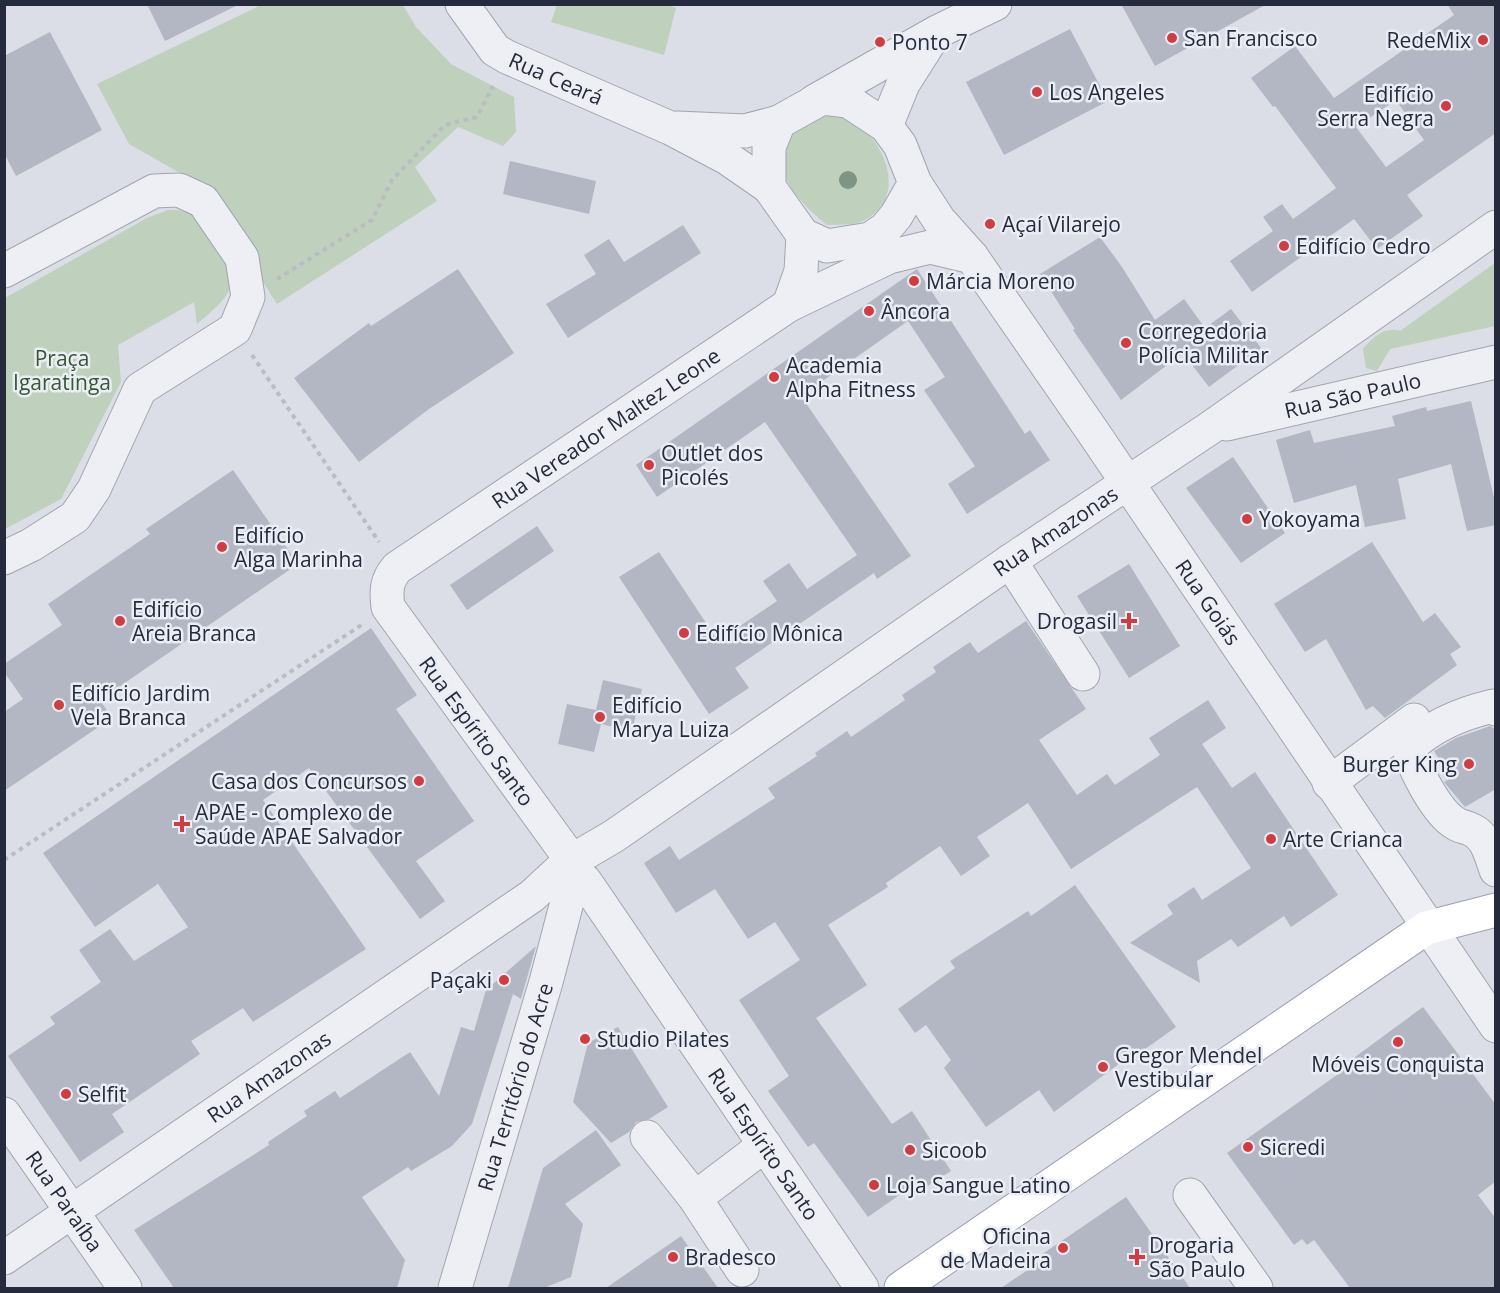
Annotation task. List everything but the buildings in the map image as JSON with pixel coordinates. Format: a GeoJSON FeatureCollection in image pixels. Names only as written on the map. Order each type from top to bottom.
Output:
{"type":"FeatureCollection","features":[{"type":"Feature","properties":{"kind":"main road"},"geometry":{"type":"LineString","coordinates":[[901,1288],[1426,928],[1496,910]]}},
{"type":"Feature","properties":{"kind":"street","name":"Rua Ceará"},"geometry":{"type":"LineString","coordinates":[[462,4],[495,50],[670,128],[727,158],[769,187]]}},
{"type":"Feature","properties":{"kind":"street"},"geometry":{"type":"LineString","coordinates":[[822,98],[848,101],[886,126],[900,145],[915,183],[896,216],[885,229],[870,240],[827,246],[802,235],[769,187],[769,147],[779,122],[937,32],[995,4]]}},
{"type":"Feature","properties":{"kind":"street"},"geometry":{"type":"LineString","coordinates":[[886,126],[903,84],[937,32]]}},
{"type":"Feature","properties":{"kind":"street","name":"Rua Ceará"},"geometry":{"type":"LineString","coordinates":[[670,128],[745,131],[779,122]]}},
{"type":"Feature","properties":{"kind":"street","name":"Rua Goiás"},"geometry":{"type":"LineString","coordinates":[[915,183],[939,220],[972,257],[1128,483],[1426,928],[1496,1026]]}},
{"type":"Feature","properties":{"kind":"street"},"geometry":{"type":"LineString","coordinates":[[4,271],[154,191],[179,190],[203,201],[242,258],[248,297],[235,329],[140,389],[94,489],[75,517],[31,545],[4,558]]}},
{"type":"Feature","properties":{"kind":"street","name":"Rua Amazonas"},"geometry":{"type":"LineString","coordinates":[[4,1258],[532,896],[575,869],[614,836],[1010,561],[1210,428],[1496,227]]}},
{"type":"Feature","properties":{"kind":"street"},"geometry":{"type":"LineString","coordinates":[[789,305],[801,271],[802,235]]}},
{"type":"Feature","properties":{"kind":"street","name":"Rua Vereador Maltez Leone"},"geometry":{"type":"LineString","coordinates":[[397,568],[789,305],[889,257],[930,248],[972,257]]}},
{"type":"Feature","properties":{"kind":"street"},"geometry":{"type":"LineString","coordinates":[[1335,341],[1336,366],[1344,377],[1366,391]]}},
{"type":"Feature","properties":{"kind":"street","name":"Rua São Paulo"},"geometry":{"type":"LineString","coordinates":[[1210,428],[1496,362]]}},
{"type":"Feature","properties":{"kind":"street"},"geometry":{"type":"LineString","coordinates":[[1010,561],[1083,674]]}},
{"type":"Feature","properties":{"kind":"street"},"geometry":{"type":"LineString","coordinates":[[388,607],[387,584],[397,568]]}},
{"type":"Feature","properties":{"kind":"street","name":"Rua Espírito Santo"},"geometry":{"type":"LineString","coordinates":[[388,607],[575,869],[862,1288]]}},
{"type":"Feature","properties":{"kind":"street"},"geometry":{"type":"LineString","coordinates":[[1496,709],[1493,706],[1468,711],[1419,738],[1409,748],[1412,762],[1436,802],[1454,823],[1475,831],[1487,845],[1496,870]]}},
{"type":"Feature","properties":{"kind":"street"},"geometry":{"type":"LineString","coordinates":[[1329,783],[1414,720]]}},
{"type":"Feature","properties":{"kind":"street","name":"Rua Território do Acre"},"geometry":{"type":"LineString","coordinates":[[455,1288],[546,982],[575,869]]}},
{"type":"Feature","properties":{"kind":"street","name":"Rua Paraíba"},"geometry":{"type":"LineString","coordinates":[[4,1114],[125,1288]]}},
{"type":"Feature","properties":{"kind":"street"},"geometry":{"type":"LineString","coordinates":[[647,1137],[695,1198],[742,1270]]}},
{"type":"Feature","properties":{"kind":"street"},"geometry":{"type":"LineString","coordinates":[[695,1198],[765,1145]]}},
{"type":"Feature","properties":{"kind":"street"},"geometry":{"type":"LineString","coordinates":[[1190,1195],[1256,1288]]}},
{"type":"Feature","properties":{"kind":"path"},"geometry":{"type":"LineString","coordinates":[[248,297],[372,220],[392,180],[445,125],[477,117],[507,57]]}},
{"type":"Feature","properties":{"kind":"path"},"geometry":{"type":"LineString","coordinates":[[235,329],[397,568]]}},
{"type":"Feature","properties":{"kind":"path"},"geometry":{"type":"LineString","coordinates":[[4,860],[388,607]]}},
{"type":"Feature","properties":{"kind":"green space"},"geometry":{"type":"Polygon","coordinates":[[[664,4],[676,8],[664,55],[551,22],[557,5],[664,4]]]}},
{"type":"Feature","properties":{"kind":"green space"},"geometry":{"type":"Polygon","coordinates":[[[261,5],[403,5],[416,27],[451,64],[514,97],[516,132],[503,146],[458,127],[415,167],[437,201],[277,304],[201,185],[129,144],[97,84],[261,5]]]}},
{"type":"Feature","properties":{"kind":"green space"},"geometry":{"type":"Polygon","coordinates":[[[827,112],[850,119],[863,129],[883,156],[888,171],[889,186],[885,200],[875,213],[860,222],[827,225],[799,198],[786,177],[783,153],[791,130],[827,112]]]}},
{"type":"Feature","properties":{"kind":"green space","name":"Praça Igaratinga"},"geometry":{"type":"Polygon","coordinates":[[[168,210],[192,213],[199,217],[209,229],[224,257],[230,276],[230,288],[227,294],[197,324],[194,302],[118,345],[121,382],[61,499],[5,529],[5,298],[147,218],[168,210]]]}},
{"type":"Feature","properties":{"kind":"green space"},"geometry":{"type":"Polygon","coordinates":[[[1495,263],[1495,326],[1390,349],[1377,371],[1366,368],[1363,349],[1375,337],[1384,331],[1400,331],[1495,263]]]}},
{"type":"Feature","properties":{"kind":"place","name":"San Francisco"},"geometry":{"type":"Point","coordinates":[1172,38]}},
{"type":"Feature","properties":{"kind":"place","name":"RedeMix"},"geometry":{"type":"Point","coordinates":[1483,40]}},
{"type":"Feature","properties":{"kind":"place","name":"Ponto 7"},"geometry":{"type":"Point","coordinates":[880,42]}},
{"type":"Feature","properties":{"kind":"place","name":"Los Angeles"},"geometry":{"type":"Point","coordinates":[1037,92]}},
{"type":"Feature","properties":{"kind":"place","name":"Edifício Serra Negra"},"geometry":{"type":"Point","coordinates":[1446,106]}},
{"type":"Feature","properties":{"kind":"place","name":"Açaí Vilarejo"},"geometry":{"type":"Point","coordinates":[990,224]}},
{"type":"Feature","properties":{"kind":"place","name":"Edifício Cedro"},"geometry":{"type":"Point","coordinates":[1284,246]}},
{"type":"Feature","properties":{"kind":"place","name":"Márcia Moreno"},"geometry":{"type":"Point","coordinates":[914,281]}},
{"type":"Feature","properties":{"kind":"place","name":"Âncora"},"geometry":{"type":"Point","coordinates":[869,311]}},
{"type":"Feature","properties":{"kind":"place","name":"Corregedoria Polícia Militar"},"geometry":{"type":"Point","coordinates":[1126,343]}},
{"type":"Feature","properties":{"kind":"place","name":"Academia Alpha Fitness"},"geometry":{"type":"Point","coordinates":[774,377]}},
{"type":"Feature","properties":{"kind":"place","name":"Outlet dos Picolés"},"geometry":{"type":"Point","coordinates":[649,465]}},
{"type":"Feature","properties":{"kind":"place","name":"Yokoyama"},"geometry":{"type":"Point","coordinates":[1247,519]}},
{"type":"Feature","properties":{"kind":"place","name":"Edifício Alga Marinha"},"geometry":{"type":"Point","coordinates":[222,547]}},
{"type":"Feature","properties":{"kind":"place","name":"Edifício Areia Branca"},"geometry":{"type":"Point","coordinates":[120,621]}},
{"type":"Feature","properties":{"kind":"place","name":"Drogasil"},"geometry":{"type":"Point","coordinates":[1129,621]}},
{"type":"Feature","properties":{"kind":"place","name":"Edifício Mônica"},"geometry":{"type":"Point","coordinates":[684,633]}},
{"type":"Feature","properties":{"kind":"place","name":"Edifício Jardim Vela Branca"},"geometry":{"type":"Point","coordinates":[59,705]}},
{"type":"Feature","properties":{"kind":"place","name":"Edifício Marya Luiza"},"geometry":{"type":"Point","coordinates":[600,717]}},
{"type":"Feature","properties":{"kind":"place","name":"Burger King"},"geometry":{"type":"Point","coordinates":[1469,764]}},
{"type":"Feature","properties":{"kind":"place","name":"Casa dos Concursos"},"geometry":{"type":"Point","coordinates":[419,781]}},
{"type":"Feature","properties":{"kind":"place","name":"APAE - Complexo de Saúde APAE Salvador"},"geometry":{"type":"Point","coordinates":[182,824]}},
{"type":"Feature","properties":{"kind":"place","name":"Arte Crianca"},"geometry":{"type":"Point","coordinates":[1271,839]}},
{"type":"Feature","properties":{"kind":"place","name":"Paçaki"},"geometry":{"type":"Point","coordinates":[504,980]}},
{"type":"Feature","properties":{"kind":"place","name":"Studio Pilates"},"geometry":{"type":"Point","coordinates":[585,1039]}},
{"type":"Feature","properties":{"kind":"place","name":"Móveis Conquista"},"geometry":{"type":"Point","coordinates":[1398,1042]}},
{"type":"Feature","properties":{"kind":"place","name":"Gregor Mendel Vestibular"},"geometry":{"type":"Point","coordinates":[1103,1067]}},
{"type":"Feature","properties":{"kind":"place","name":"Selfit"},"geometry":{"type":"Point","coordinates":[66,1094]}},
{"type":"Feature","properties":{"kind":"place","name":"Sicredi"},"geometry":{"type":"Point","coordinates":[1248,1147]}},
{"type":"Feature","properties":{"kind":"place","name":"Sicoob"},"geometry":{"type":"Point","coordinates":[910,1150]}},
{"type":"Feature","properties":{"kind":"place","name":"Loja Sangue Latino"},"geometry":{"type":"Point","coordinates":[874,1185]}},
{"type":"Feature","properties":{"kind":"place","name":"Oficina de Madeira"},"geometry":{"type":"Point","coordinates":[1063,1248]}},
{"type":"Feature","properties":{"kind":"place","name":"Bradesco"},"geometry":{"type":"Point","coordinates":[673,1257]}},
{"type":"Feature","properties":{"kind":"place","name":"Drogaria São Paulo"},"geometry":{"type":"Point","coordinates":[1137,1257]}}]}
